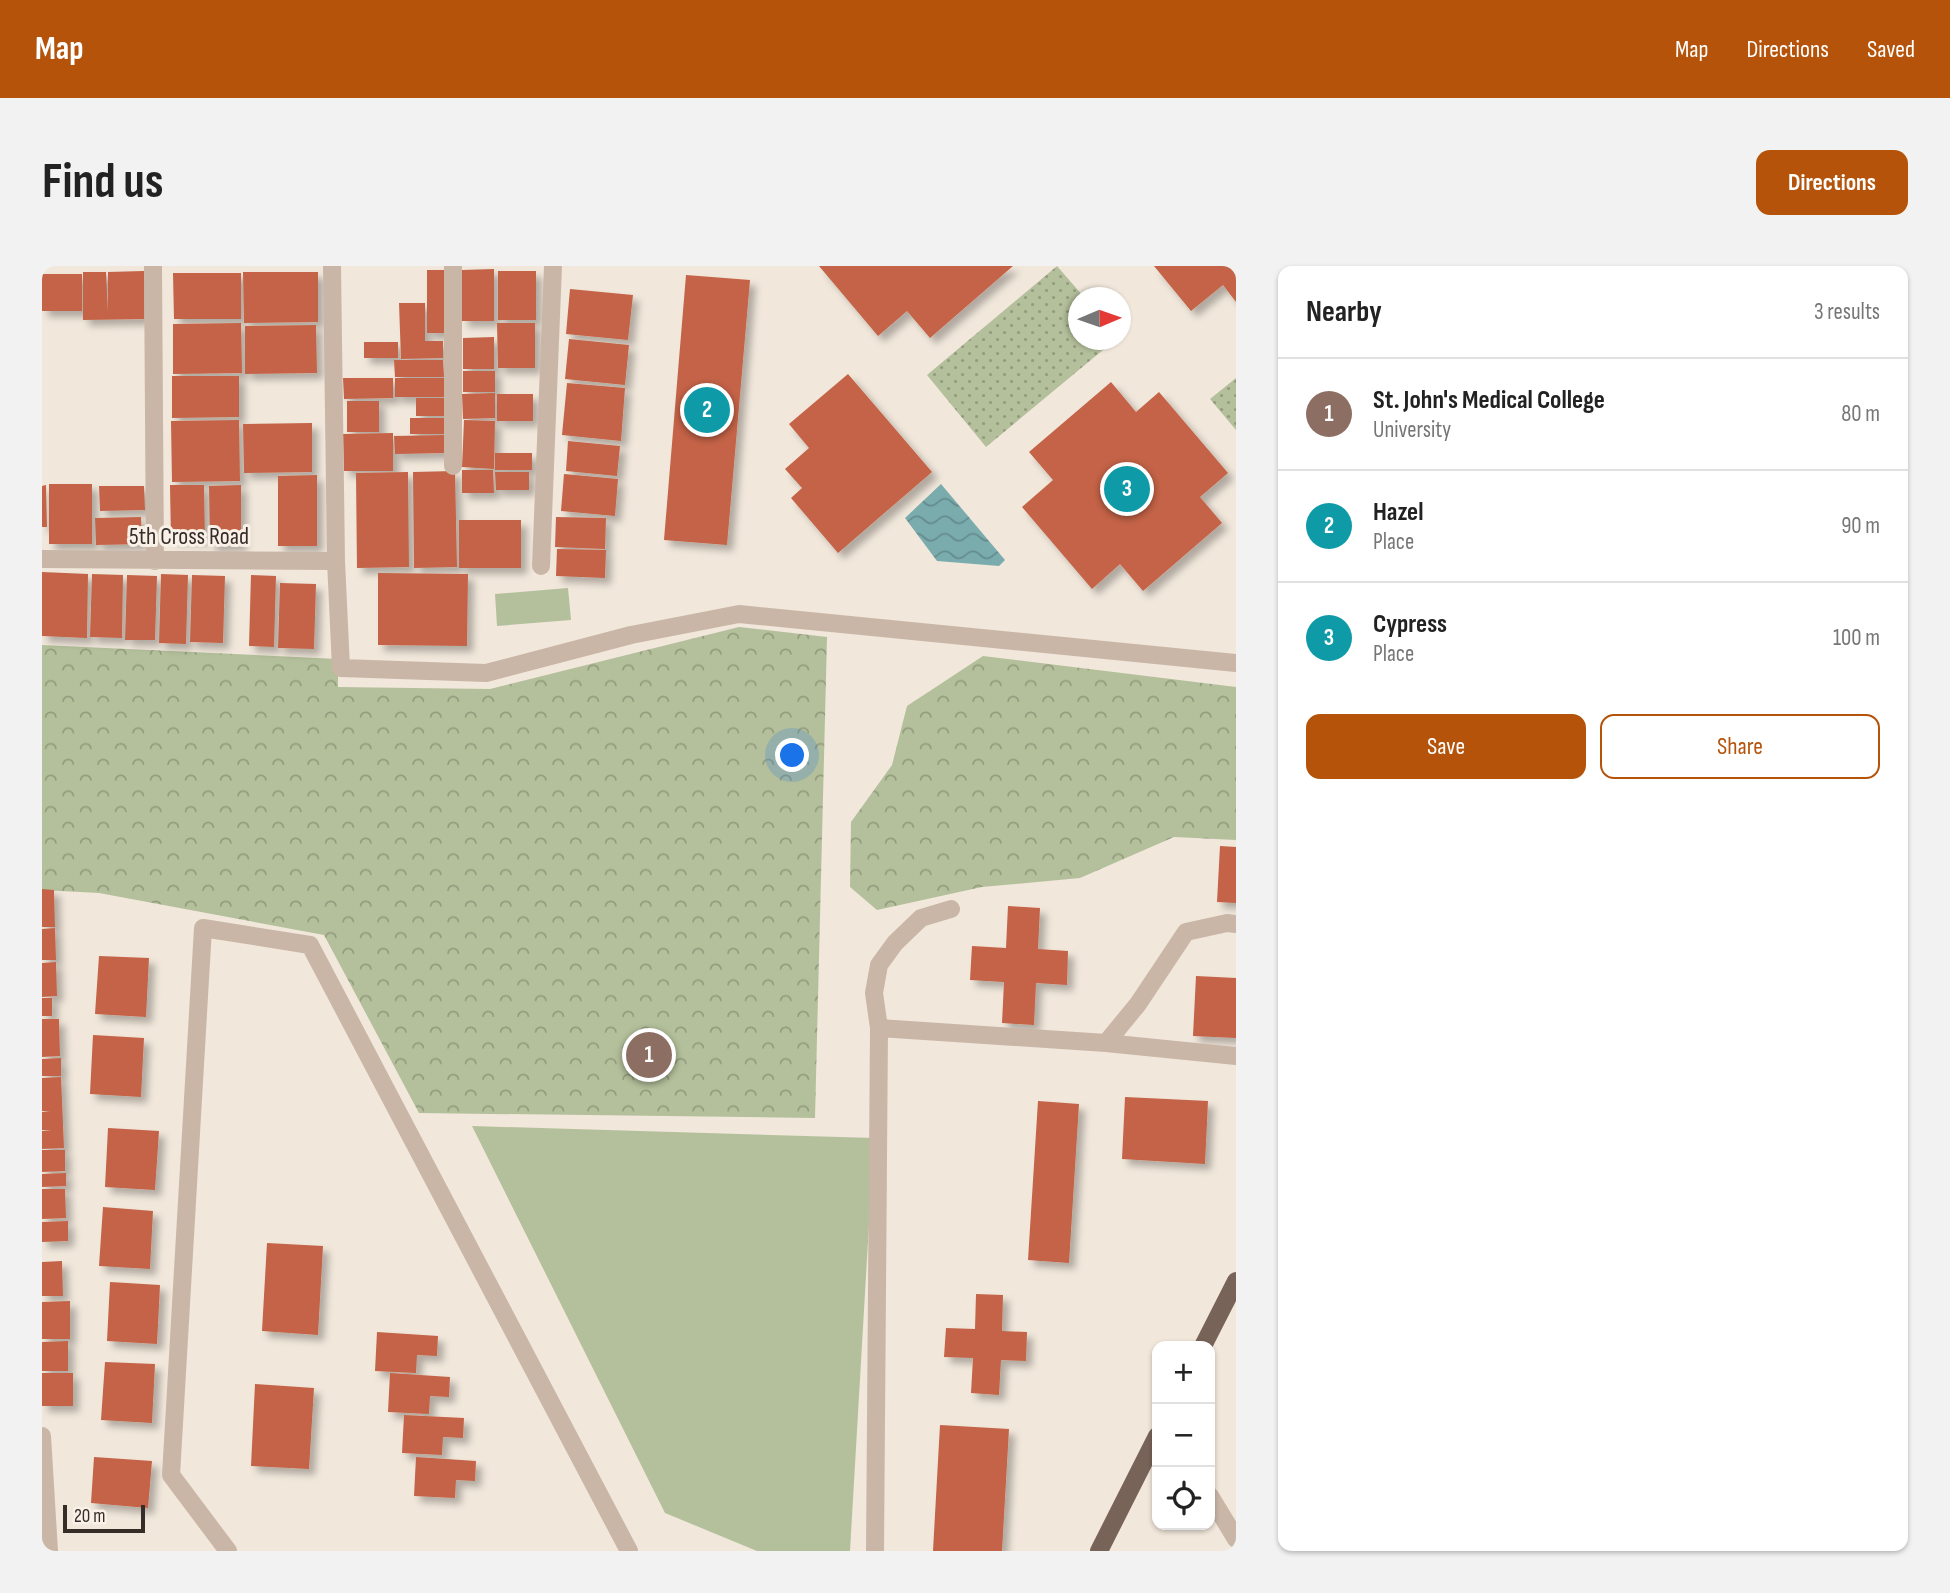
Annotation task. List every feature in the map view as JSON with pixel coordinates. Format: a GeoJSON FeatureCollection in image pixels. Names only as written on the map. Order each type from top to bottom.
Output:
{"type":"FeatureCollection","features":[{"type":"Feature","properties":{"kind":"main road"},"geometry":{"type":"LineString","coordinates":[[1206,1341],[1236,1281]]}},
{"type":"Feature","properties":{"kind":"main road"},"geometry":{"type":"LineString","coordinates":[[1099,1551],[1152,1446]]}},
{"type":"Feature","properties":{"kind":"street"},"geometry":{"type":"LineString","coordinates":[[153,266],[155,561]]}},
{"type":"Feature","properties":{"kind":"street"},"geometry":{"type":"LineString","coordinates":[[332,266],[336,561],[341,668],[486,673],[631,635],[740,614],[1236,663]]}},
{"type":"Feature","properties":{"kind":"street"},"geometry":{"type":"LineString","coordinates":[[453,266],[453,466]]}},
{"type":"Feature","properties":{"kind":"street"},"geometry":{"type":"LineString","coordinates":[[541,566],[553,266]]}},
{"type":"Feature","properties":{"kind":"street","name":"5th Cross Road"},"geometry":{"type":"LineString","coordinates":[[42,559],[336,561]]}},
{"type":"Feature","properties":{"kind":"street"},"geometry":{"type":"LineString","coordinates":[[874,1551],[879,1028],[874,993],[878,965],[895,943],[921,918],[951,909]]}},
{"type":"Feature","properties":{"kind":"street"},"geometry":{"type":"LineString","coordinates":[[1106,1043],[1138,1004],[1186,932],[1227,923],[1236,924]]}},
{"type":"Feature","properties":{"kind":"street"},"geometry":{"type":"LineString","coordinates":[[228,1551],[171,1475],[203,928],[310,945],[629,1551]]}},
{"type":"Feature","properties":{"kind":"street"},"geometry":{"type":"LineString","coordinates":[[879,1028],[1106,1043],[1236,1056]]}},
{"type":"Feature","properties":{"kind":"street"},"geometry":{"type":"LineString","coordinates":[[42,1436],[49,1551]]}},
{"type":"Feature","properties":{"kind":"street"},"geometry":{"type":"LineString","coordinates":[[1215,1504],[1236,1539]]}},
{"type":"Feature","properties":{"kind":"green space"},"geometry":{"type":"Polygon","coordinates":[[[1057,266],[1075,287],[1068,287],[1068,350],[1103,350],[986,447],[927,375],[1057,266]]]}},
{"type":"Feature","properties":{"kind":"green space"},"geometry":{"type":"Polygon","coordinates":[[[1236,378],[1236,430],[1210,399],[1236,378]]]}},
{"type":"Feature","properties":{"kind":"green space"},"geometry":{"type":"Polygon","coordinates":[[[568,588],[571,620],[497,626],[495,594],[568,588]]]}},
{"type":"Feature","properties":{"kind":"green space"},"geometry":{"type":"Polygon","coordinates":[[[739,627],[827,637],[815,1118],[419,1113],[324,935],[99,893],[42,890],[42,645],[338,659],[338,687],[490,689],[739,627]]]}},
{"type":"Feature","properties":{"kind":"green space"},"geometry":{"type":"Polygon","coordinates":[[[983,656],[1236,687],[1236,840],[1174,837],[1080,878],[982,887],[877,910],[850,887],[851,822],[892,765],[907,706],[983,656]]]}},
{"type":"Feature","properties":{"kind":"green space"},"geometry":{"type":"Polygon","coordinates":[[[472,1126],[874,1138],[850,1551],[757,1551],[665,1513],[472,1126]]]}},
{"type":"Feature","properties":{"kind":"water"},"geometry":{"type":"Polygon","coordinates":[[[941,484],[1005,560],[999,566],[937,561],[905,518],[941,484]]]}},
{"type":"Feature","properties":{"kind":"building"},"geometry":{"type":"Polygon","coordinates":[[[819,266],[1013,266],[930,338],[907,311],[878,336],[819,266]]]}},
{"type":"Feature","properties":{"kind":"building"},"geometry":{"type":"Polygon","coordinates":[[[1154,266],[1236,266],[1236,302],[1223,285],[1191,311],[1154,266]]]}},
{"type":"Feature","properties":{"kind":"building"},"geometry":{"type":"Polygon","coordinates":[[[494,269],[494,321],[462,321],[462,270],[494,269]]]}},
{"type":"Feature","properties":{"kind":"building"},"geometry":{"type":"Polygon","coordinates":[[[427,270],[445,270],[445,333],[427,333],[427,270]]]}},
{"type":"Feature","properties":{"kind":"building"},"geometry":{"type":"Polygon","coordinates":[[[144,271],[144,319],[83,320],[83,272],[106,272],[108,312],[108,272],[144,271]]]}},
{"type":"Feature","properties":{"kind":"building"},"geometry":{"type":"Polygon","coordinates":[[[498,271],[536,271],[536,320],[498,320],[498,271]]]}},
{"type":"Feature","properties":{"kind":"building"},"geometry":{"type":"Polygon","coordinates":[[[243,272],[318,272],[318,322],[244,323],[243,272]]]}},
{"type":"Feature","properties":{"kind":"building"},"geometry":{"type":"Polygon","coordinates":[[[173,273],[241,273],[241,319],[174,319],[173,273]]]}},
{"type":"Feature","properties":{"kind":"building"},"geometry":{"type":"Polygon","coordinates":[[[42,274],[82,274],[82,311],[42,311],[42,274]]]}},
{"type":"Feature","properties":{"kind":"building"},"geometry":{"type":"Polygon","coordinates":[[[686,275],[750,280],[727,545],[664,540],[686,275]]]}},
{"type":"Feature","properties":{"kind":"building"},"geometry":{"type":"Polygon","coordinates":[[[570,289],[633,295],[628,340],[566,334],[570,289]]]}},
{"type":"Feature","properties":{"kind":"building"},"geometry":{"type":"Polygon","coordinates":[[[399,303],[425,303],[425,341],[443,341],[443,358],[401,359],[399,303]]]}},
{"type":"Feature","properties":{"kind":"building"},"geometry":{"type":"Polygon","coordinates":[[[241,323],[242,373],[173,374],[173,324],[241,323]]]}},
{"type":"Feature","properties":{"kind":"building"},"geometry":{"type":"Polygon","coordinates":[[[497,323],[535,323],[535,368],[498,368],[497,323]]]}},
{"type":"Feature","properties":{"kind":"building"},"geometry":{"type":"Polygon","coordinates":[[[316,325],[317,373],[245,374],[245,326],[316,325]]]}},
{"type":"Feature","properties":{"kind":"building"},"geometry":{"type":"Polygon","coordinates":[[[494,337],[494,369],[463,369],[463,338],[494,337]]]}},
{"type":"Feature","properties":{"kind":"building"},"geometry":{"type":"Polygon","coordinates":[[[569,339],[629,345],[625,385],[565,379],[569,339]]]}},
{"type":"Feature","properties":{"kind":"building"},"geometry":{"type":"Polygon","coordinates":[[[364,342],[398,342],[398,358],[364,358],[364,342]]]}},
{"type":"Feature","properties":{"kind":"building"},"geometry":{"type":"Polygon","coordinates":[[[394,360],[443,360],[444,377],[395,377],[394,360]]]}},
{"type":"Feature","properties":{"kind":"building"},"geometry":{"type":"Polygon","coordinates":[[[463,371],[495,371],[495,392],[463,392],[463,371]]]}},
{"type":"Feature","properties":{"kind":"building"},"geometry":{"type":"Polygon","coordinates":[[[848,374],[932,472],[838,553],[791,498],[802,488],[785,469],[809,448],[789,424],[848,374]]]}},
{"type":"Feature","properties":{"kind":"building"},"geometry":{"type":"Polygon","coordinates":[[[172,376],[239,376],[239,417],[172,418],[172,376]]]}},
{"type":"Feature","properties":{"kind":"building"},"geometry":{"type":"Polygon","coordinates":[[[343,378],[393,378],[393,398],[344,399],[343,378]]]}},
{"type":"Feature","properties":{"kind":"building"},"geometry":{"type":"Polygon","coordinates":[[[395,378],[444,378],[444,397],[395,397],[395,378]]]}},
{"type":"Feature","properties":{"kind":"building"},"geometry":{"type":"Polygon","coordinates":[[[1111,382],[1136,412],[1159,392],[1228,473],[1200,497],[1222,523],[1143,591],[1120,564],[1092,589],[1022,507],[1053,480],[1029,452],[1111,382]]]}},
{"type":"Feature","properties":{"kind":"building"},"geometry":{"type":"Polygon","coordinates":[[[567,383],[625,388],[621,441],[562,435],[567,383]]]}},
{"type":"Feature","properties":{"kind":"building"},"geometry":{"type":"Polygon","coordinates":[[[495,393],[495,418],[463,419],[462,394],[495,393]]]}},
{"type":"Feature","properties":{"kind":"building"},"geometry":{"type":"Polygon","coordinates":[[[497,394],[533,394],[533,421],[497,421],[497,394]]]}},
{"type":"Feature","properties":{"kind":"building"},"geometry":{"type":"Polygon","coordinates":[[[416,398],[444,398],[444,416],[416,416],[416,398]]]}},
{"type":"Feature","properties":{"kind":"building"},"geometry":{"type":"Polygon","coordinates":[[[347,401],[379,401],[379,432],[347,432],[347,401]]]}},
{"type":"Feature","properties":{"kind":"building"},"geometry":{"type":"Polygon","coordinates":[[[410,418],[444,418],[444,434],[410,434],[410,418]]]}},
{"type":"Feature","properties":{"kind":"building"},"geometry":{"type":"Polygon","coordinates":[[[239,420],[240,481],[172,482],[171,421],[239,420]]]}},
{"type":"Feature","properties":{"kind":"building"},"geometry":{"type":"Polygon","coordinates":[[[464,420],[495,421],[494,469],[462,467],[464,420]]]}},
{"type":"Feature","properties":{"kind":"building"},"geometry":{"type":"Polygon","coordinates":[[[312,423],[312,472],[244,473],[243,424],[312,423]]]}},
{"type":"Feature","properties":{"kind":"building"},"geometry":{"type":"Polygon","coordinates":[[[393,433],[393,471],[344,471],[343,434],[393,433]]]}},
{"type":"Feature","properties":{"kind":"building"},"geometry":{"type":"Polygon","coordinates":[[[445,435],[445,453],[395,454],[394,436],[445,435]]]}},
{"type":"Feature","properties":{"kind":"building"},"geometry":{"type":"Polygon","coordinates":[[[568,441],[620,446],[617,476],[566,471],[568,441]]]}},
{"type":"Feature","properties":{"kind":"building"},"geometry":{"type":"Polygon","coordinates":[[[495,453],[532,453],[532,470],[495,470],[495,453]]]}},
{"type":"Feature","properties":{"kind":"building"},"geometry":{"type":"Polygon","coordinates":[[[462,470],[493,470],[494,493],[462,493],[462,470]]]}},
{"type":"Feature","properties":{"kind":"building"},"geometry":{"type":"Polygon","coordinates":[[[455,471],[457,567],[414,568],[413,472],[455,471]]]}},
{"type":"Feature","properties":{"kind":"building"},"geometry":{"type":"Polygon","coordinates":[[[408,472],[409,567],[357,568],[356,473],[408,472]]]}},
{"type":"Feature","properties":{"kind":"building"},"geometry":{"type":"Polygon","coordinates":[[[495,472],[529,472],[529,490],[496,490],[495,472]]]}},
{"type":"Feature","properties":{"kind":"building"},"geometry":{"type":"Polygon","coordinates":[[[564,474],[618,479],[615,516],[561,511],[564,474]]]}},
{"type":"Feature","properties":{"kind":"building"},"geometry":{"type":"Polygon","coordinates":[[[317,475],[317,546],[278,546],[278,476],[317,475]]]}},
{"type":"Feature","properties":{"kind":"building"},"geometry":{"type":"Polygon","coordinates":[[[49,484],[92,484],[92,544],[49,544],[49,484]]]}},
{"type":"Feature","properties":{"kind":"building"},"geometry":{"type":"Polygon","coordinates":[[[46,485],[47,527],[42,527],[42,486],[46,485]]]}},
{"type":"Feature","properties":{"kind":"building"},"geometry":{"type":"Polygon","coordinates":[[[170,485],[204,485],[205,539],[171,539],[170,485]]]}},
{"type":"Feature","properties":{"kind":"building"},"geometry":{"type":"Polygon","coordinates":[[[241,485],[241,545],[210,546],[209,486],[241,485]]]}},
{"type":"Feature","properties":{"kind":"building"},"geometry":{"type":"Polygon","coordinates":[[[99,486],[144,486],[145,510],[100,511],[99,486]]]}},
{"type":"Feature","properties":{"kind":"building"},"geometry":{"type":"Polygon","coordinates":[[[141,517],[142,544],[96,545],[95,518],[141,517]]]}},
{"type":"Feature","properties":{"kind":"building"},"geometry":{"type":"Polygon","coordinates":[[[556,517],[606,518],[605,549],[555,547],[556,517]]]}},
{"type":"Feature","properties":{"kind":"building"},"geometry":{"type":"Polygon","coordinates":[[[459,520],[521,520],[521,568],[459,568],[459,520]]]}},
{"type":"Feature","properties":{"kind":"building"},"geometry":{"type":"Polygon","coordinates":[[[557,549],[606,550],[605,578],[556,576],[557,549]]]}},
{"type":"Feature","properties":{"kind":"building"},"geometry":{"type":"Polygon","coordinates":[[[42,572],[88,574],[87,638],[42,636],[42,572]]]}},
{"type":"Feature","properties":{"kind":"building"},"geometry":{"type":"Polygon","coordinates":[[[378,573],[468,574],[467,646],[378,645],[378,573]]]}},
{"type":"Feature","properties":{"kind":"building"},"geometry":{"type":"Polygon","coordinates":[[[92,574],[123,575],[122,638],[90,637],[92,574]]]}},
{"type":"Feature","properties":{"kind":"building"},"geometry":{"type":"Polygon","coordinates":[[[161,574],[188,575],[186,644],[159,643],[161,574]]]}},
{"type":"Feature","properties":{"kind":"building"},"geometry":{"type":"Polygon","coordinates":[[[127,575],[157,576],[155,640],[125,640],[127,575]]]}},
{"type":"Feature","properties":{"kind":"building"},"geometry":{"type":"Polygon","coordinates":[[[192,575],[225,576],[223,643],[190,642],[192,575]]]}},
{"type":"Feature","properties":{"kind":"building"},"geometry":{"type":"Polygon","coordinates":[[[251,575],[276,576],[274,647],[249,646],[251,575]]]}},
{"type":"Feature","properties":{"kind":"building"},"geometry":{"type":"Polygon","coordinates":[[[280,583],[316,584],[314,649],[278,648],[280,583]]]}},
{"type":"Feature","properties":{"kind":"building"},"geometry":{"type":"Polygon","coordinates":[[[1220,846],[1236,847],[1236,903],[1217,902],[1220,846]]]}},
{"type":"Feature","properties":{"kind":"building"},"geometry":{"type":"Polygon","coordinates":[[[42,889],[54,890],[55,927],[42,927],[42,889]]]}},
{"type":"Feature","properties":{"kind":"building"},"geometry":{"type":"Polygon","coordinates":[[[1008,906],[1040,908],[1038,949],[1068,951],[1067,985],[1036,983],[1034,1025],[1002,1023],[1004,982],[970,980],[972,946],[1006,948],[1008,906]]]}},
{"type":"Feature","properties":{"kind":"building"},"geometry":{"type":"Polygon","coordinates":[[[55,928],[56,960],[42,960],[42,929],[55,928]]]}},
{"type":"Feature","properties":{"kind":"building"},"geometry":{"type":"Polygon","coordinates":[[[99,956],[149,958],[146,1017],[95,1014],[99,956]]]}},
{"type":"Feature","properties":{"kind":"building"},"geometry":{"type":"Polygon","coordinates":[[[56,962],[57,996],[42,997],[42,963],[56,962]]]}},
{"type":"Feature","properties":{"kind":"building"},"geometry":{"type":"Polygon","coordinates":[[[1196,976],[1236,978],[1236,1038],[1193,1036],[1196,976]]]}},
{"type":"Feature","properties":{"kind":"building"},"geometry":{"type":"Polygon","coordinates":[[[42,998],[52,998],[52,1016],[42,1016],[42,998]]]}},
{"type":"Feature","properties":{"kind":"building"},"geometry":{"type":"Polygon","coordinates":[[[42,1019],[59,1019],[60,1056],[42,1057],[42,1019]]]}},
{"type":"Feature","properties":{"kind":"building"},"geometry":{"type":"Polygon","coordinates":[[[93,1035],[144,1038],[141,1097],[90,1094],[93,1035]]]}},
{"type":"Feature","properties":{"kind":"building"},"geometry":{"type":"Polygon","coordinates":[[[61,1058],[61,1076],[42,1076],[42,1059],[61,1058]]]}},
{"type":"Feature","properties":{"kind":"building"},"geometry":{"type":"Polygon","coordinates":[[[61,1077],[64,1148],[42,1149],[42,1131],[52,1131],[42,1130],[42,1112],[50,1111],[42,1111],[42,1078],[61,1077]]]}},
{"type":"Feature","properties":{"kind":"building"},"geometry":{"type":"Polygon","coordinates":[[[1125,1097],[1208,1101],[1205,1164],[1122,1159],[1125,1097]]]}},
{"type":"Feature","properties":{"kind":"building"},"geometry":{"type":"Polygon","coordinates":[[[1038,1101],[1079,1104],[1069,1263],[1028,1260],[1038,1101]]]}},
{"type":"Feature","properties":{"kind":"building"},"geometry":{"type":"Polygon","coordinates":[[[108,1128],[159,1131],[155,1190],[105,1187],[108,1128]]]}},
{"type":"Feature","properties":{"kind":"building"},"geometry":{"type":"Polygon","coordinates":[[[42,1150],[65,1150],[65,1171],[42,1172],[42,1150]]]}},
{"type":"Feature","properties":{"kind":"building"},"geometry":{"type":"Polygon","coordinates":[[[66,1173],[66,1186],[42,1187],[42,1174],[66,1173]]]}},
{"type":"Feature","properties":{"kind":"building"},"geometry":{"type":"Polygon","coordinates":[[[42,1189],[65,1189],[66,1218],[42,1219],[42,1189]]]}},
{"type":"Feature","properties":{"kind":"building"},"geometry":{"type":"Polygon","coordinates":[[[103,1207],[153,1211],[150,1269],[99,1266],[103,1207]]]}},
{"type":"Feature","properties":{"kind":"building"},"geometry":{"type":"Polygon","coordinates":[[[68,1221],[68,1241],[42,1242],[42,1222],[68,1221]]]}},
{"type":"Feature","properties":{"kind":"building"},"geometry":{"type":"Polygon","coordinates":[[[267,1243],[323,1246],[318,1335],[262,1331],[267,1243]]]}},
{"type":"Feature","properties":{"kind":"building"},"geometry":{"type":"Polygon","coordinates":[[[62,1261],[63,1296],[42,1296],[42,1262],[62,1261]]]}},
{"type":"Feature","properties":{"kind":"building"},"geometry":{"type":"Polygon","coordinates":[[[110,1282],[160,1285],[157,1344],[107,1341],[110,1282]]]}},
{"type":"Feature","properties":{"kind":"building"},"geometry":{"type":"Polygon","coordinates":[[[976,1294],[1003,1295],[1002,1331],[1027,1332],[1026,1361],[1001,1360],[999,1395],[971,1393],[973,1358],[944,1357],[946,1328],[975,1329],[976,1294]]]}},
{"type":"Feature","properties":{"kind":"building"},"geometry":{"type":"Polygon","coordinates":[[[70,1301],[70,1339],[42,1339],[42,1302],[70,1301]]]}},
{"type":"Feature","properties":{"kind":"building"},"geometry":{"type":"Polygon","coordinates":[[[377,1332],[438,1336],[437,1356],[417,1355],[416,1373],[375,1371],[377,1332]]]}},
{"type":"Feature","properties":{"kind":"building"},"geometry":{"type":"Polygon","coordinates":[[[68,1341],[68,1371],[42,1371],[42,1342],[68,1341]]]}},
{"type":"Feature","properties":{"kind":"building"},"geometry":{"type":"Polygon","coordinates":[[[105,1362],[155,1364],[152,1423],[101,1420],[105,1362]]]}},
{"type":"Feature","properties":{"kind":"building"},"geometry":{"type":"Polygon","coordinates":[[[42,1373],[73,1373],[73,1406],[42,1406],[42,1373]]]}},
{"type":"Feature","properties":{"kind":"building"},"geometry":{"type":"Polygon","coordinates":[[[390,1373],[450,1377],[449,1397],[430,1396],[429,1414],[388,1412],[390,1373]]]}},
{"type":"Feature","properties":{"kind":"building"},"geometry":{"type":"Polygon","coordinates":[[[255,1384],[314,1388],[309,1469],[251,1466],[255,1384]]]}},
{"type":"Feature","properties":{"kind":"building"},"geometry":{"type":"Polygon","coordinates":[[[404,1415],[464,1418],[463,1438],[443,1437],[442,1455],[402,1453],[404,1415]]]}},
{"type":"Feature","properties":{"kind":"building"},"geometry":{"type":"Polygon","coordinates":[[[940,1425],[1009,1429],[1002,1551],[933,1551],[940,1425]]]}},
{"type":"Feature","properties":{"kind":"building"},"geometry":{"type":"Polygon","coordinates":[[[94,1457],[152,1461],[148,1508],[91,1503],[94,1457]]]}},
{"type":"Feature","properties":{"kind":"building"},"geometry":{"type":"Polygon","coordinates":[[[416,1457],[476,1461],[475,1481],[456,1480],[455,1498],[414,1496],[416,1457]]]}},
{"type":"Feature","properties":{"kind":"place","name":"Hazel"},"geometry":{"type":"Point","coordinates":[707,410]}},
{"type":"Feature","properties":{"kind":"place","name":"Cypress"},"geometry":{"type":"Point","coordinates":[1127,489]}},
{"type":"Feature","properties":{"kind":"place","name":"St. John's Medical College"},"geometry":{"type":"Point","coordinates":[649,1055]}}]}
